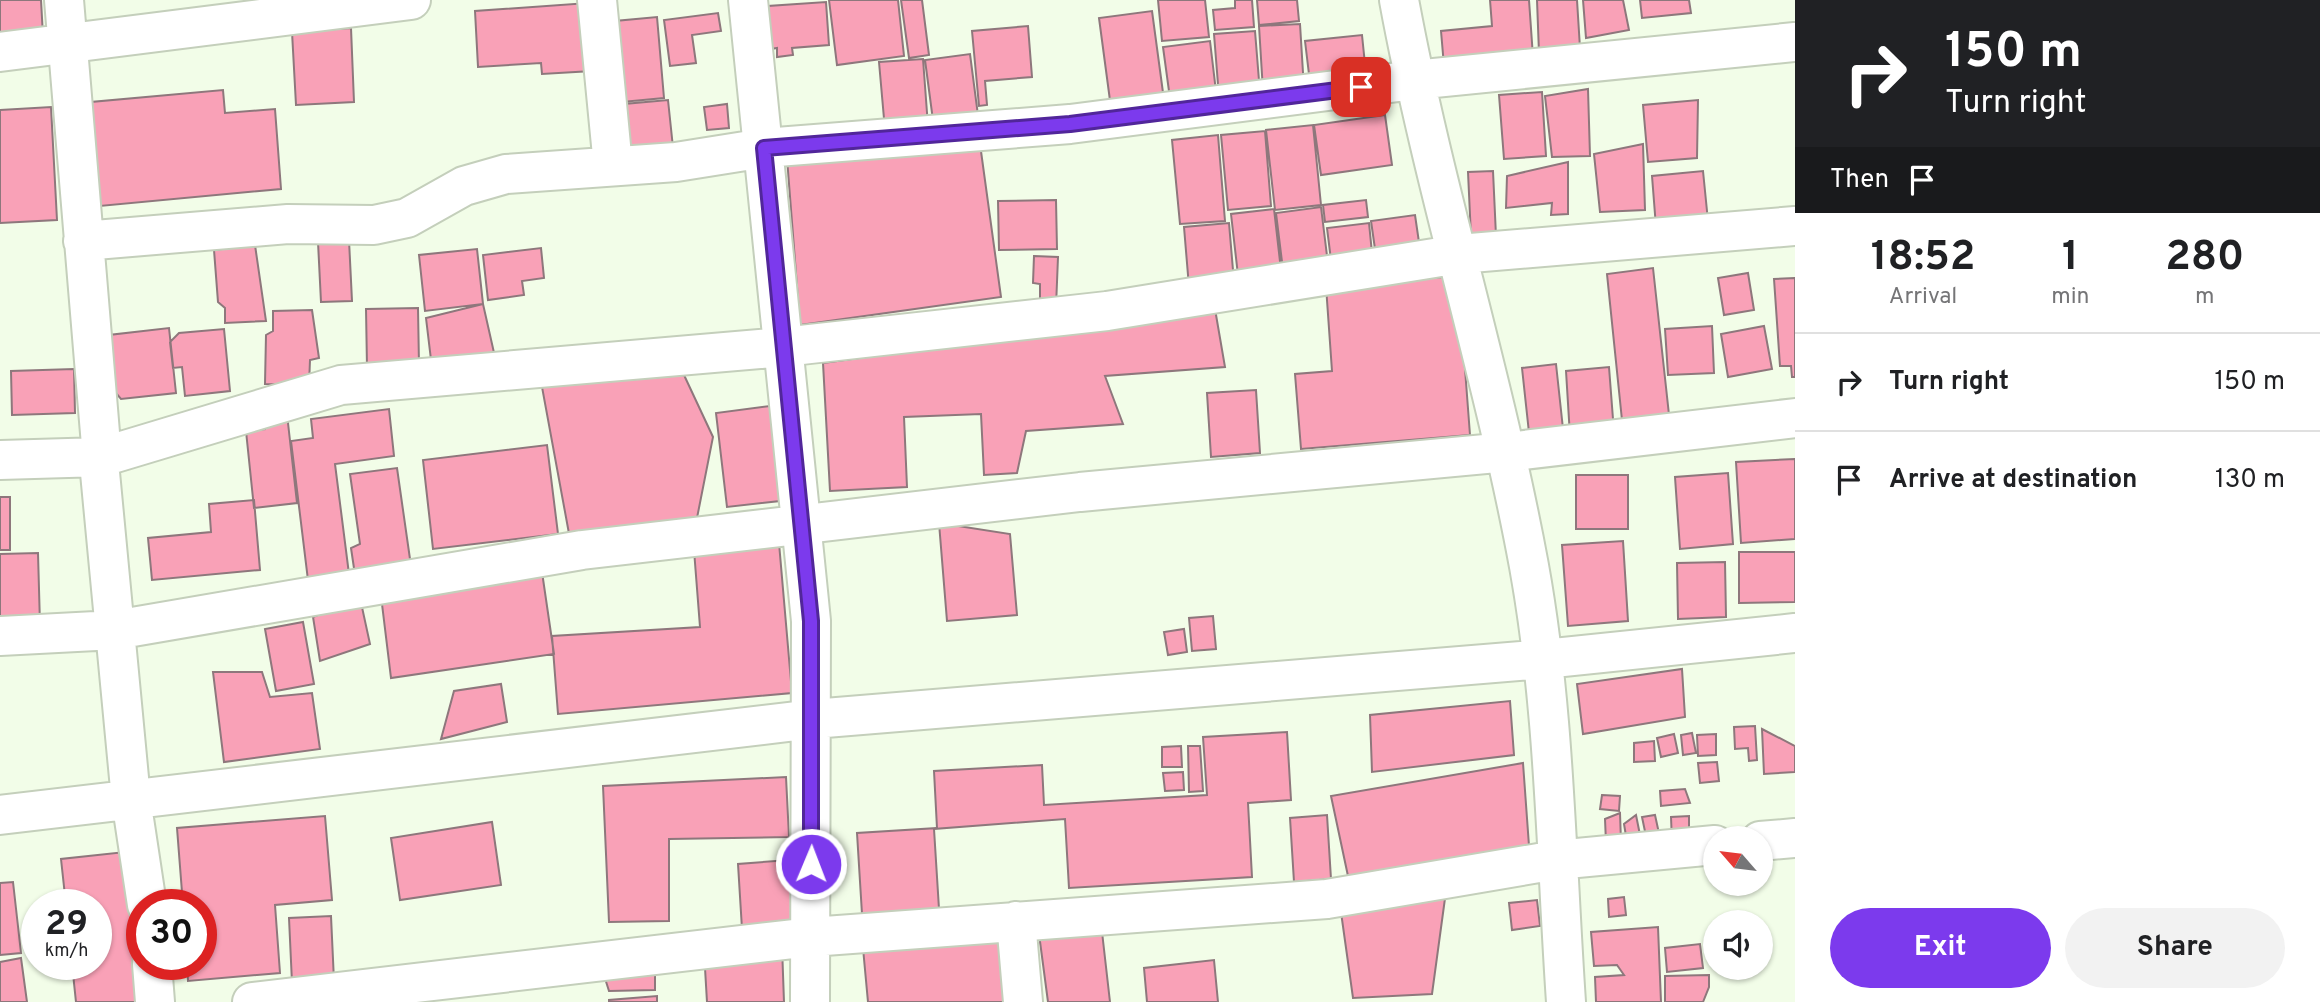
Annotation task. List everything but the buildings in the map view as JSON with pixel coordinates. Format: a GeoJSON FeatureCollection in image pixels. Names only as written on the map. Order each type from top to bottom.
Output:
{"type":"FeatureCollection","features":[{"type":"Feature","properties":{"kind":"street"},"geometry":{"type":"LineString","coordinates":[[64,0],[102,457],[99,461],[131,799],[145,889]]}},
{"type":"Feature","properties":{"kind":"street"},"geometry":{"type":"LineString","coordinates":[[0,52],[411,0]]}},
{"type":"Feature","properties":{"kind":"street"},"geometry":{"type":"LineString","coordinates":[[597,0],[613,166]]}},
{"type":"Feature","properties":{"kind":"street"},"geometry":{"type":"LineString","coordinates":[[748,0],[811,621],[813,719],[810,1002]]}},
{"type":"Feature","properties":{"kind":"street"},"geometry":{"type":"LineString","coordinates":[[1399,0],[1414,80],[1507,452],[1544,659],[1566,1002]]}},
{"type":"Feature","properties":{"kind":"street"},"geometry":{"type":"LineString","coordinates":[[83,241],[288,224],[374,225],[407,218],[464,186],[506,174],[676,162],[764,148],[1070,124],[1414,80],[1795,42]]}},
{"type":"Feature","properties":{"kind":"street"},"geometry":{"type":"LineString","coordinates":[[0,460],[102,457],[341,385],[783,347],[1107,311],[1459,254],[1795,226]]}},
{"type":"Feature","properties":{"kind":"street"},"geometry":{"type":"LineString","coordinates":[[0,636],[115,630],[582,550],[1080,492],[1507,452],[1795,418]]}},
{"type":"Feature","properties":{"kind":"street"},"geometry":{"type":"LineString","coordinates":[[0,815],[813,719],[1544,659],[1795,633]]}},
{"type":"Feature","properties":{"kind":"street"},"geometry":{"type":"LineString","coordinates":[[1773,840],[1795,838]]}},
{"type":"Feature","properties":{"kind":"street"},"geometry":{"type":"LineString","coordinates":[[252,1002],[811,937],[1327,899],[1556,860],[1703,846]]}},
{"type":"Feature","properties":{"kind":"street"},"geometry":{"type":"LineString","coordinates":[[1016,921],[1023,1002]]}},
{"type":"Feature","properties":{"kind":"street"},"geometry":{"type":"LineString","coordinates":[[153,980],[155,1002]]}},
{"type":"Feature","properties":{"kind":"route"},"geometry":{"type":"LineString","coordinates":[[811,864],[811,621],[764,148],[1070,124],[1361,87]]}}]}
